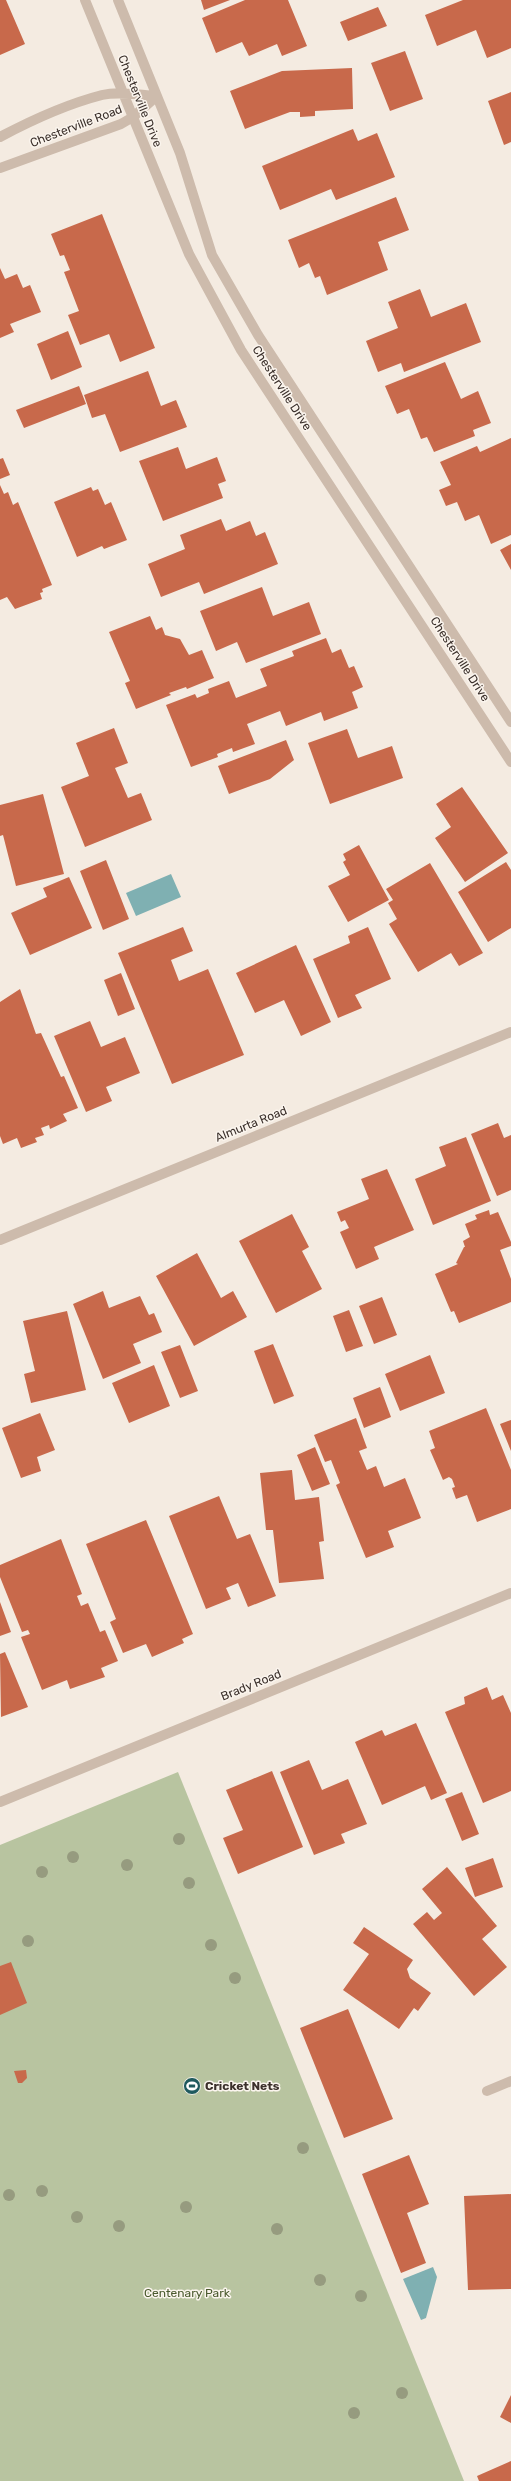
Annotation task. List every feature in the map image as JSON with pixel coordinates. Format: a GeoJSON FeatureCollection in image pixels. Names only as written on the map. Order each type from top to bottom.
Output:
{"type":"FeatureCollection","features":[{"type":"Feature","properties":{"kind":"street","name":"Chesterville Drive"},"geometry":{"type":"LineString","coordinates":[[85,0],[189,254],[241,350],[511,762]]}},
{"type":"Feature","properties":{"kind":"street","name":"Chesterville Drive"},"geometry":{"type":"LineString","coordinates":[[118,0],[180,153],[212,255],[262,342],[511,722]]}},
{"type":"Feature","properties":{"kind":"street","name":"Chesterville Road"},"geometry":{"type":"LineString","coordinates":[[0,137],[24,124],[103,95],[123,93],[157,96]]}},
{"type":"Feature","properties":{"kind":"street","name":"Chesterville Road"},"geometry":{"type":"LineString","coordinates":[[0,168],[88,137],[133,117],[157,96]]}},
{"type":"Feature","properties":{"kind":"street","name":"Almurta Road"},"geometry":{"type":"LineString","coordinates":[[0,1240],[511,1032]]}},
{"type":"Feature","properties":{"kind":"street","name":"Brady Road"},"geometry":{"type":"LineString","coordinates":[[0,1802],[511,1593]]}},
{"type":"Feature","properties":{"kind":"street"},"geometry":{"type":"LineString","coordinates":[[487,2091],[511,2081]]}},
{"type":"Feature","properties":{"kind":"green space","name":"Centenary Park"},"geometry":{"type":"Polygon","coordinates":[[[178,1772],[464,2481],[0,2481],[0,1845],[178,1772]]]}},
{"type":"Feature","properties":{"kind":"water"},"geometry":{"type":"Polygon","coordinates":[[[171,874],[181,897],[136,916],[126,893],[171,874]]]}},
{"type":"Feature","properties":{"kind":"water"},"geometry":{"type":"Polygon","coordinates":[[[433,2267],[437,2277],[426,2318],[421,2320],[403,2279],[433,2267]]]}},
{"type":"Feature","properties":{"kind":"building"},"geometry":{"type":"Polygon","coordinates":[[[0,0],[6,0],[25,44],[0,55],[0,0]]]}},
{"type":"Feature","properties":{"kind":"building"},"geometry":{"type":"Polygon","coordinates":[[[201,0],[230,0],[204,10],[201,0]]]}},
{"type":"Feature","properties":{"kind":"building"},"geometry":{"type":"Polygon","coordinates":[[[245,0],[288,0],[307,46],[282,56],[277,44],[249,56],[242,42],[216,53],[202,18],[245,0]]]}},
{"type":"Feature","properties":{"kind":"building"},"geometry":{"type":"Polygon","coordinates":[[[463,0],[511,0],[511,48],[487,58],[476,30],[437,46],[425,15],[463,0]]]}},
{"type":"Feature","properties":{"kind":"building"},"geometry":{"type":"Polygon","coordinates":[[[378,7],[387,26],[348,41],[340,22],[378,7]]]}},
{"type":"Feature","properties":{"kind":"building"},"geometry":{"type":"Polygon","coordinates":[[[405,51],[423,99],[390,111],[371,63],[405,51]]]}},
{"type":"Feature","properties":{"kind":"building"},"geometry":{"type":"Polygon","coordinates":[[[352,68],[353,109],[315,111],[315,116],[300,117],[300,112],[290,112],[245,129],[230,91],[282,71],[352,68]]]}},
{"type":"Feature","properties":{"kind":"building"},"geometry":{"type":"Polygon","coordinates":[[[511,92],[511,142],[504,145],[488,101],[511,92]]]}},
{"type":"Feature","properties":{"kind":"building"},"geometry":{"type":"Polygon","coordinates":[[[353,129],[358,141],[377,133],[395,177],[336,200],[331,189],[280,210],[262,166],[353,129]]]}},
{"type":"Feature","properties":{"kind":"building"},"geometry":{"type":"Polygon","coordinates":[[[396,197],[409,230],[378,242],[388,270],[327,295],[320,276],[315,278],[309,263],[299,268],[288,240],[396,197]]]}},
{"type":"Feature","properties":{"kind":"building"},"geometry":{"type":"Polygon","coordinates":[[[102,214],[155,348],[120,362],[109,334],[80,345],[68,315],[79,311],[64,272],[70,270],[64,255],[60,256],[51,234],[102,214]]]}},
{"type":"Feature","properties":{"kind":"building"},"geometry":{"type":"Polygon","coordinates":[[[0,268],[5,279],[17,274],[23,288],[30,285],[41,312],[10,324],[14,332],[0,338],[0,268]]]}},
{"type":"Feature","properties":{"kind":"building"},"geometry":{"type":"Polygon","coordinates":[[[420,289],[431,317],[466,303],[481,342],[404,372],[401,363],[378,372],[366,341],[398,328],[388,302],[420,289]]]}},
{"type":"Feature","properties":{"kind":"building"},"geometry":{"type":"Polygon","coordinates":[[[68,331],[82,367],[51,380],[37,344],[68,331]]]}},
{"type":"Feature","properties":{"kind":"building"},"geometry":{"type":"Polygon","coordinates":[[[445,362],[461,399],[478,391],[491,423],[473,430],[475,436],[434,452],[427,437],[421,439],[409,409],[397,414],[385,386],[445,362]]]}},
{"type":"Feature","properties":{"kind":"building"},"geometry":{"type":"Polygon","coordinates":[[[148,371],[161,406],[176,400],[187,427],[120,452],[105,414],[92,418],[84,395],[148,371]]]}},
{"type":"Feature","properties":{"kind":"building"},"geometry":{"type":"Polygon","coordinates":[[[79,386],[86,404],[24,428],[16,410],[79,386]]]}},
{"type":"Feature","properties":{"kind":"building"},"geometry":{"type":"Polygon","coordinates":[[[511,438],[511,535],[491,544],[479,515],[465,521],[457,502],[446,506],[439,490],[451,485],[440,462],[477,446],[480,452],[511,438]]]}},
{"type":"Feature","properties":{"kind":"building"},"geometry":{"type":"Polygon","coordinates":[[[178,447],[186,469],[217,457],[226,481],[218,484],[223,498],[163,521],[139,461],[178,447]]]}},
{"type":"Feature","properties":{"kind":"building"},"geometry":{"type":"Polygon","coordinates":[[[3,458],[10,475],[0,479],[0,459],[3,458]]]}},
{"type":"Feature","properties":{"kind":"building"},"geometry":{"type":"Polygon","coordinates":[[[0,485],[4,494],[8,492],[13,505],[18,502],[52,585],[42,589],[43,592],[40,593],[42,599],[15,609],[7,597],[0,600],[0,485]]]}},
{"type":"Feature","properties":{"kind":"building"},"geometry":{"type":"Polygon","coordinates":[[[91,487],[93,491],[98,489],[105,505],[111,502],[127,540],[104,549],[102,546],[77,557],[54,502],[91,487]]]}},
{"type":"Feature","properties":{"kind":"building"},"geometry":{"type":"Polygon","coordinates":[[[221,519],[226,531],[250,521],[256,536],[265,532],[278,564],[204,594],[199,582],[161,597],[148,564],[185,549],[180,535],[221,519]]]}},
{"type":"Feature","properties":{"kind":"building"},"geometry":{"type":"Polygon","coordinates":[[[511,544],[511,570],[500,550],[511,544]]]}},
{"type":"Feature","properties":{"kind":"building"},"geometry":{"type":"Polygon","coordinates":[[[262,587],[273,616],[309,602],[321,634],[246,663],[237,642],[216,651],[200,611],[262,587]]]}},
{"type":"Feature","properties":{"kind":"building"},"geometry":{"type":"Polygon","coordinates":[[[150,616],[156,630],[162,627],[165,635],[180,639],[189,655],[202,650],[214,678],[187,689],[186,687],[169,693],[171,695],[136,709],[125,683],[130,681],[109,632],[150,616]]]}},
{"type":"Feature","properties":{"kind":"building"},"geometry":{"type":"Polygon","coordinates":[[[326,638],[332,653],[341,649],[349,668],[354,666],[363,687],[352,692],[358,708],[324,721],[321,712],[286,726],[280,711],[247,724],[255,744],[233,752],[232,748],[217,754],[218,757],[191,767],[166,705],[195,694],[197,698],[209,693],[208,689],[229,681],[236,698],[267,686],[260,669],[294,656],[292,651],[326,638]]]}},
{"type":"Feature","properties":{"kind":"building"},"geometry":{"type":"Polygon","coordinates":[[[114,728],[128,763],[115,768],[128,798],[141,793],[152,820],[85,847],[61,787],[89,776],[76,743],[114,728]]]}},
{"type":"Feature","properties":{"kind":"building"},"geometry":{"type":"Polygon","coordinates":[[[347,729],[358,758],[392,746],[403,778],[330,804],[308,743],[347,729]]]}},
{"type":"Feature","properties":{"kind":"building"},"geometry":{"type":"Polygon","coordinates":[[[286,740],[294,760],[270,779],[229,794],[218,766],[286,740]]]}},
{"type":"Feature","properties":{"kind":"building"},"geometry":{"type":"Polygon","coordinates":[[[462,787],[508,853],[465,882],[435,838],[451,827],[436,804],[462,787]]]}},
{"type":"Feature","properties":{"kind":"building"},"geometry":{"type":"Polygon","coordinates":[[[43,794],[64,874],[16,886],[3,835],[0,836],[0,805],[43,794]]]}},
{"type":"Feature","properties":{"kind":"building"},"geometry":{"type":"Polygon","coordinates":[[[359,845],[389,900],[348,922],[328,886],[350,875],[343,862],[346,860],[343,854],[359,845]]]}},
{"type":"Feature","properties":{"kind":"building"},"geometry":{"type":"Polygon","coordinates":[[[106,860],[129,919],[103,930],[80,871],[106,860]]]}},
{"type":"Feature","properties":{"kind":"building"},"geometry":{"type":"Polygon","coordinates":[[[506,862],[511,870],[511,928],[488,942],[458,892],[506,862]]]}},
{"type":"Feature","properties":{"kind":"building"},"geometry":{"type":"Polygon","coordinates":[[[430,863],[483,953],[459,966],[451,953],[418,972],[389,924],[397,919],[388,903],[393,900],[386,889],[430,863]]]}},
{"type":"Feature","properties":{"kind":"building"},"geometry":{"type":"Polygon","coordinates":[[[69,877],[92,928],[30,955],[11,913],[47,897],[43,888],[69,877]]]}},
{"type":"Feature","properties":{"kind":"building"},"geometry":{"type":"Polygon","coordinates":[[[183,927],[193,951],[171,960],[179,981],[208,969],[244,1055],[172,1084],[118,953],[183,927]]]}},
{"type":"Feature","properties":{"kind":"building"},"geometry":{"type":"Polygon","coordinates":[[[368,927],[391,979],[355,995],[362,1008],[338,1018],[313,959],[350,943],[348,936],[368,927]]]}},
{"type":"Feature","properties":{"kind":"building"},"geometry":{"type":"Polygon","coordinates":[[[296,945],[331,1022],[301,1036],[284,1000],[255,1013],[236,973],[296,945]]]}},
{"type":"Feature","properties":{"kind":"building"},"geometry":{"type":"Polygon","coordinates":[[[121,973],[135,1009],[118,1016],[104,980],[121,973]]]}},
{"type":"Feature","properties":{"kind":"building"},"geometry":{"type":"Polygon","coordinates":[[[20,989],[36,1034],[41,1033],[61,1077],[64,1076],[78,1108],[63,1114],[67,1121],[50,1129],[49,1125],[41,1128],[44,1135],[35,1138],[37,1142],[21,1148],[17,1138],[3,1144],[0,1136],[0,1002],[20,989]]]}},
{"type":"Feature","properties":{"kind":"building"},"geometry":{"type":"Polygon","coordinates":[[[90,1021],[101,1047],[125,1037],[140,1073],[106,1087],[112,1101],[86,1112],[54,1036],[90,1021]]]}},
{"type":"Feature","properties":{"kind":"building"},"geometry":{"type":"Polygon","coordinates":[[[498,1123],[504,1138],[511,1135],[511,1190],[497,1196],[471,1134],[498,1123]]]}},
{"type":"Feature","properties":{"kind":"building"},"geometry":{"type":"Polygon","coordinates":[[[466,1137],[491,1201],[433,1225],[415,1179],[446,1166],[439,1147],[466,1137]]]}},
{"type":"Feature","properties":{"kind":"building"},"geometry":{"type":"Polygon","coordinates":[[[387,1169],[414,1230],[374,1247],[379,1259],[356,1269],[340,1232],[349,1228],[345,1220],[341,1222],[337,1212],[369,1199],[361,1179],[387,1169]]]}},
{"type":"Feature","properties":{"kind":"building"},"geometry":{"type":"Polygon","coordinates":[[[489,1210],[490,1215],[498,1212],[511,1242],[511,1246],[500,1250],[511,1279],[511,1302],[459,1323],[454,1311],[451,1312],[435,1274],[458,1264],[456,1263],[465,1247],[463,1241],[470,1237],[465,1224],[477,1219],[475,1215],[489,1210]]]}},
{"type":"Feature","properties":{"kind":"building"},"geometry":{"type":"Polygon","coordinates":[[[292,1214],[309,1247],[302,1251],[322,1289],[276,1313],[239,1241],[292,1214]]]}},
{"type":"Feature","properties":{"kind":"building"},"geometry":{"type":"Polygon","coordinates":[[[197,1253],[221,1298],[233,1291],[247,1317],[194,1346],[156,1276],[197,1253]]]}},
{"type":"Feature","properties":{"kind":"building"},"geometry":{"type":"Polygon","coordinates":[[[103,1291],[109,1308],[140,1296],[149,1315],[154,1313],[162,1332],[133,1344],[141,1363],[103,1379],[73,1304],[103,1291]]]}},
{"type":"Feature","properties":{"kind":"building"},"geometry":{"type":"Polygon","coordinates":[[[382,1297],[397,1335],[374,1344],[359,1306],[382,1297]]]}},
{"type":"Feature","properties":{"kind":"building"},"geometry":{"type":"Polygon","coordinates":[[[349,1310],[363,1346],[346,1352],[333,1316],[349,1310]]]}},
{"type":"Feature","properties":{"kind":"building"},"geometry":{"type":"Polygon","coordinates":[[[67,1311],[86,1390],[31,1403],[24,1374],[35,1371],[23,1321],[67,1311]]]}},
{"type":"Feature","properties":{"kind":"building"},"geometry":{"type":"Polygon","coordinates":[[[273,1344],[294,1396],[274,1404],[254,1351],[273,1344]]]}},
{"type":"Feature","properties":{"kind":"building"},"geometry":{"type":"Polygon","coordinates":[[[180,1345],[198,1391],[180,1398],[161,1352],[180,1345]]]}},
{"type":"Feature","properties":{"kind":"building"},"geometry":{"type":"Polygon","coordinates":[[[430,1355],[445,1393],[400,1411],[385,1374],[430,1355]]]}},
{"type":"Feature","properties":{"kind":"building"},"geometry":{"type":"Polygon","coordinates":[[[154,1365],[170,1406],[129,1423],[112,1383],[154,1365]]]}},
{"type":"Feature","properties":{"kind":"building"},"geometry":{"type":"Polygon","coordinates":[[[380,1387],[391,1417],[364,1428],[353,1398],[380,1387]]]}},
{"type":"Feature","properties":{"kind":"building"},"geometry":{"type":"Polygon","coordinates":[[[486,1408],[511,1470],[511,1509],[477,1522],[467,1495],[456,1499],[452,1488],[455,1487],[452,1479],[449,1477],[443,1480],[430,1450],[435,1448],[429,1431],[486,1408]]]}},
{"type":"Feature","properties":{"kind":"building"},"geometry":{"type":"Polygon","coordinates":[[[40,1413],[55,1450],[37,1457],[41,1471],[21,1478],[2,1428],[40,1413]]]}},
{"type":"Feature","properties":{"kind":"building"},"geometry":{"type":"Polygon","coordinates":[[[356,1418],[367,1448],[359,1451],[367,1470],[376,1466],[384,1487],[405,1478],[421,1518],[388,1531],[394,1547],[366,1558],[336,1485],[340,1483],[331,1460],[325,1462],[314,1435],[356,1418]]]}},
{"type":"Feature","properties":{"kind":"building"},"geometry":{"type":"Polygon","coordinates":[[[511,1420],[511,1451],[500,1424],[511,1420]]]}},
{"type":"Feature","properties":{"kind":"building"},"geometry":{"type":"Polygon","coordinates":[[[315,1447],[330,1484],[312,1491],[297,1455],[315,1447]]]}},
{"type":"Feature","properties":{"kind":"building"},"geometry":{"type":"Polygon","coordinates":[[[292,1470],[295,1500],[319,1497],[324,1541],[319,1542],[324,1579],[279,1583],[273,1530],[266,1530],[260,1473],[292,1470]]]}},
{"type":"Feature","properties":{"kind":"building"},"geometry":{"type":"Polygon","coordinates":[[[219,1496],[237,1539],[250,1534],[276,1596],[248,1607],[238,1583],[226,1588],[231,1599],[206,1609],[169,1516],[219,1496]]]}},
{"type":"Feature","properties":{"kind":"building"},"geometry":{"type":"Polygon","coordinates":[[[146,1520],[193,1634],[182,1639],[184,1643],[152,1657],[146,1644],[123,1653],[110,1622],[116,1619],[86,1544],[146,1520]]]}},
{"type":"Feature","properties":{"kind":"building"},"geometry":{"type":"Polygon","coordinates":[[[61,1539],[82,1594],[77,1596],[81,1606],[88,1603],[100,1632],[105,1630],[118,1661],[101,1668],[105,1677],[70,1689],[67,1680],[42,1690],[21,1637],[30,1634],[28,1630],[22,1632],[0,1577],[0,1565],[61,1539]]]}},
{"type":"Feature","properties":{"kind":"building"},"geometry":{"type":"Polygon","coordinates":[[[0,1602],[11,1632],[0,1636],[0,1602]]]}},
{"type":"Feature","properties":{"kind":"building"},"geometry":{"type":"Polygon","coordinates":[[[5,1652],[28,1707],[1,1717],[0,1654],[5,1652]]]}},
{"type":"Feature","properties":{"kind":"building"},"geometry":{"type":"Polygon","coordinates":[[[487,1687],[492,1700],[503,1695],[511,1713],[511,1791],[483,1803],[445,1712],[465,1704],[464,1697],[487,1687]]]}},
{"type":"Feature","properties":{"kind":"building"},"geometry":{"type":"Polygon","coordinates":[[[416,1723],[447,1793],[431,1800],[425,1786],[382,1805],[355,1742],[382,1730],[385,1736],[416,1723]]]}},
{"type":"Feature","properties":{"kind":"building"},"geometry":{"type":"Polygon","coordinates":[[[309,1760],[322,1790],[348,1779],[367,1824],[341,1834],[345,1843],[314,1855],[280,1772],[309,1760]]]}},
{"type":"Feature","properties":{"kind":"building"},"geometry":{"type":"Polygon","coordinates":[[[272,1771],[303,1847],[238,1874],[223,1838],[243,1830],[226,1790],[272,1771]]]}},
{"type":"Feature","properties":{"kind":"building"},"geometry":{"type":"Polygon","coordinates":[[[462,1792],[479,1834],[462,1841],[445,1799],[462,1792]]]}},
{"type":"Feature","properties":{"kind":"building"},"geometry":{"type":"Polygon","coordinates":[[[493,1858],[503,1887],[475,1897],[465,1868],[493,1858]]]}},
{"type":"Feature","properties":{"kind":"building"},"geometry":{"type":"Polygon","coordinates":[[[447,1867],[497,1926],[482,1939],[507,1967],[474,1996],[413,1924],[427,1912],[434,1920],[442,1913],[422,1889],[447,1867]]]}},
{"type":"Feature","properties":{"kind":"building"},"geometry":{"type":"Polygon","coordinates":[[[364,1927],[413,1960],[407,1969],[410,1978],[431,1993],[418,2011],[414,2008],[399,2029],[343,1990],[369,1954],[353,1943],[364,1927]]]}},
{"type":"Feature","properties":{"kind":"building"},"geometry":{"type":"Polygon","coordinates":[[[11,1962],[27,2003],[0,2015],[0,1966],[11,1962]]]}},
{"type":"Feature","properties":{"kind":"building"},"geometry":{"type":"Polygon","coordinates":[[[348,2009],[393,2119],[344,2138],[300,2028],[348,2009]]]}},
{"type":"Feature","properties":{"kind":"building"},"geometry":{"type":"Polygon","coordinates":[[[26,2070],[27,2078],[22,2083],[18,2083],[14,2071],[26,2070]]]}},
{"type":"Feature","properties":{"kind":"building"},"geometry":{"type":"Polygon","coordinates":[[[409,2155],[429,2204],[407,2213],[426,2263],[401,2273],[362,2174],[409,2155]]]}},
{"type":"Feature","properties":{"kind":"building"},"geometry":{"type":"Polygon","coordinates":[[[511,2194],[511,2289],[468,2290],[464,2196],[511,2194]]]}},
{"type":"Feature","properties":{"kind":"building"},"geometry":{"type":"Polygon","coordinates":[[[511,2395],[511,2423],[500,2417],[511,2395]]]}},
{"type":"Feature","properties":{"kind":"building"},"geometry":{"type":"Polygon","coordinates":[[[511,2461],[511,2481],[479,2481],[477,2476],[511,2461]]]}},
{"type":"Feature","properties":{"kind":"place","name":"Cricket Nets"},"geometry":{"type":"Point","coordinates":[192,2086]}}]}
